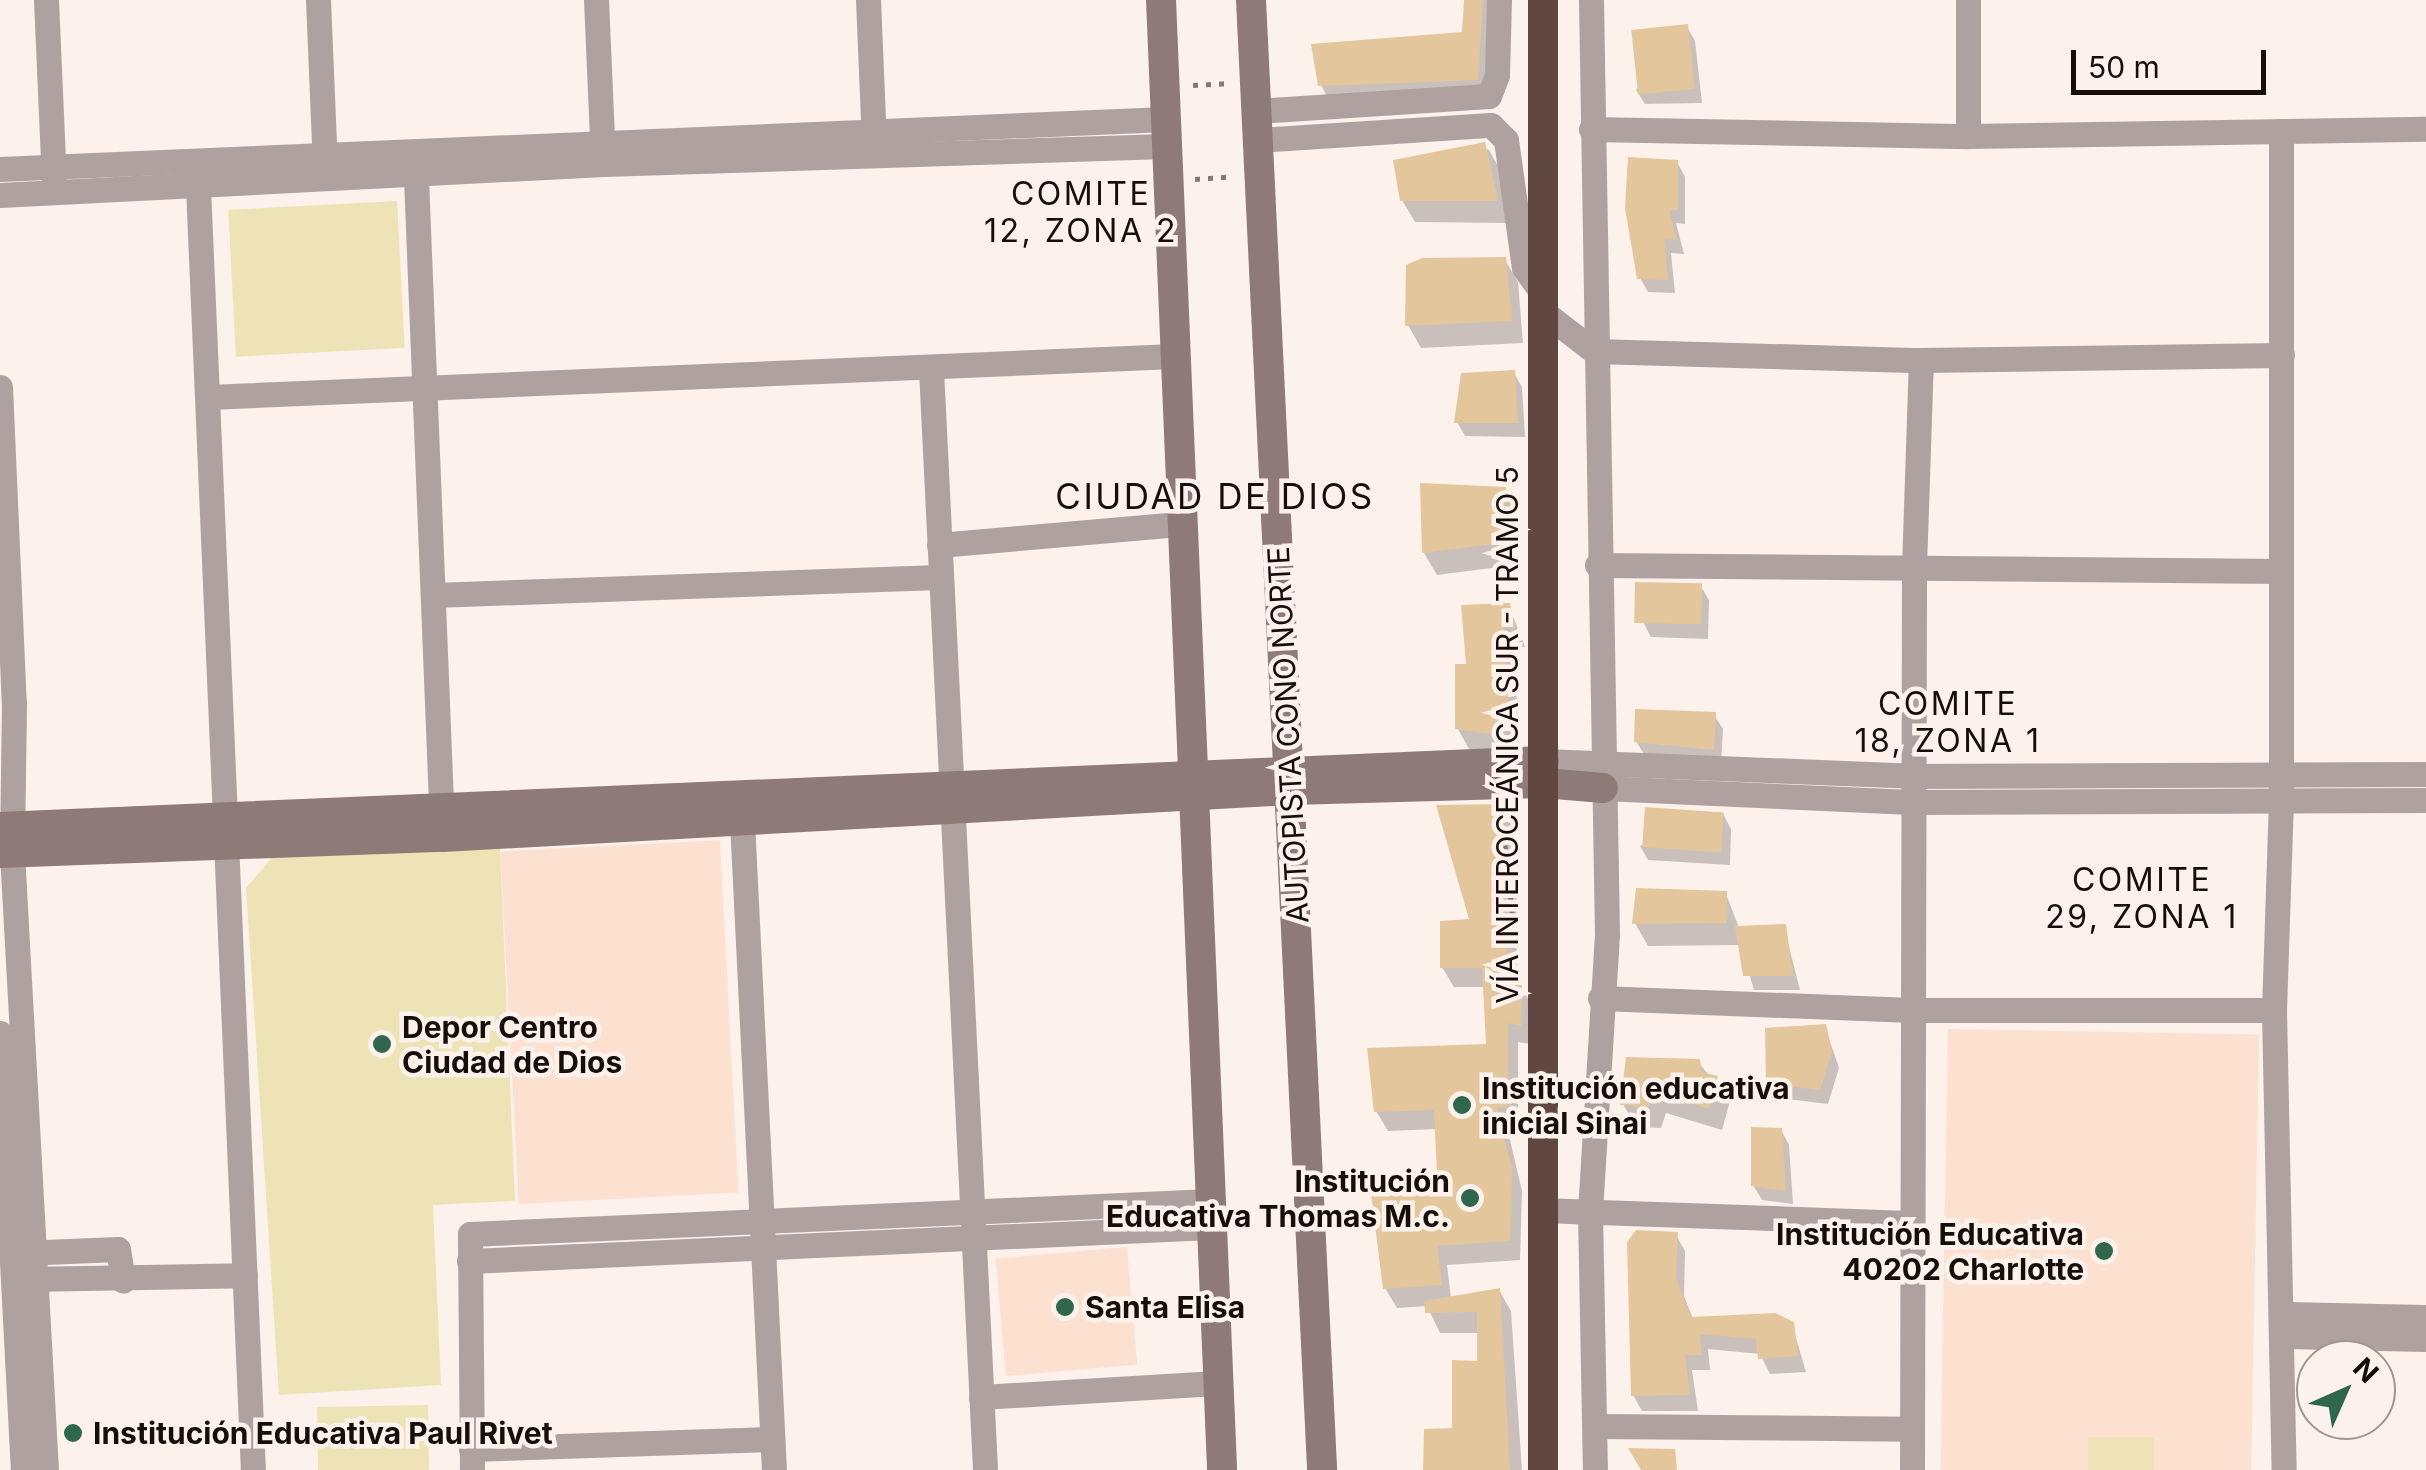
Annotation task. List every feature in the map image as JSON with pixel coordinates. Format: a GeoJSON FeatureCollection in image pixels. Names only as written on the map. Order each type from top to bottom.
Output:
{"type":"FeatureCollection","features":[{"type":"Feature","properties":{"kind":"highway","name":"VÍA INTEROCEÁNICA SUR - TRAMO 5"},"geometry":{"type":"LineString","coordinates":[[1543,0],[1540,1210],[1543,1470]]}},
{"type":"Feature","properties":{"kind":"main road"},"geometry":{"type":"LineString","coordinates":[[1160,0],[1179,524],[1222,1470]]}},
{"type":"Feature","properties":{"kind":"main road","name":"AUTOPISTA CONO NORTE"},"geometry":{"type":"LineString","coordinates":[[1251,0],[1322,1470]]}},
{"type":"Feature","properties":{"kind":"main road"},"geometry":{"type":"LineString","coordinates":[[6,840],[222,834],[1193,788],[1290,778],[1544,772],[1603,777]]}},
{"type":"Feature","properties":{"kind":"street"},"geometry":{"type":"LineString","coordinates":[[46,0],[54,180]]}},
{"type":"Feature","properties":{"kind":"street"},"geometry":{"type":"LineString","coordinates":[[318,0],[326,179]]}},
{"type":"Feature","properties":{"kind":"street"},"geometry":{"type":"LineString","coordinates":[[596,0],[603,153]]}},
{"type":"Feature","properties":{"kind":"street"},"geometry":{"type":"LineString","coordinates":[[868,0],[874,144]]}},
{"type":"Feature","properties":{"kind":"street"},"geometry":{"type":"LineString","coordinates":[[1256,110],[1489,96],[1496,75],[1498,0]]}},
{"type":"Feature","properties":{"kind":"street"},"geometry":{"type":"LineString","coordinates":[[1591,0],[1597,565],[1607,934],[1600,998],[1590,1212],[1595,1470]]}},
{"type":"Feature","properties":{"kind":"street"},"geometry":{"type":"LineString","coordinates":[[1968,0],[1968,136]]}},
{"type":"Feature","properties":{"kind":"street"},"geometry":{"type":"LineString","coordinates":[[1256,110],[1491,126],[1506,140],[1524,268],[1542,302],[1594,350],[1922,360],[2282,355]]}},
{"type":"Feature","properties":{"kind":"street"},"geometry":{"type":"LineString","coordinates":[[1591,130],[1968,136],[2426,130]]}},
{"type":"Feature","properties":{"kind":"street"},"geometry":{"type":"LineString","coordinates":[[2281,131],[2281,786],[2274,1010],[2284,1325],[2284,1470]]}},
{"type":"Feature","properties":{"kind":"street"},"geometry":{"type":"LineString","coordinates":[[0,195],[54,180],[325,153],[603,153],[1166,132]]}},
{"type":"Feature","properties":{"kind":"street"},"geometry":{"type":"LineString","coordinates":[[0,170],[54,180],[198,187],[416,178],[603,153]]}},
{"type":"Feature","properties":{"kind":"street"},"geometry":{"type":"LineString","coordinates":[[416,178],[442,823]]}},
{"type":"Feature","properties":{"kind":"street"},"geometry":{"type":"LineString","coordinates":[[198,187],[222,834],[252,1470]]}},
{"type":"Feature","properties":{"kind":"street"},"geometry":{"type":"LineString","coordinates":[[208,397],[1174,356]]}},
{"type":"Feature","properties":{"kind":"street"},"geometry":{"type":"LineString","coordinates":[[1912,1470],[1909,1223],[1912,789],[1914,568],[1922,360]]}},
{"type":"Feature","properties":{"kind":"street"},"geometry":{"type":"LineString","coordinates":[[931,369],[938,577],[975,1222],[985,1470]]}},
{"type":"Feature","properties":{"kind":"street"},"geometry":{"type":"LineString","coordinates":[[0,386],[14,702],[6,840],[23,1470]]}},
{"type":"Feature","properties":{"kind":"street"},"geometry":{"type":"LineString","coordinates":[[939,545],[1179,524]]}},
{"type":"Feature","properties":{"kind":"street"},"geometry":{"type":"LineString","coordinates":[[1597,565],[2279,572]]}},
{"type":"Feature","properties":{"kind":"street"},"geometry":{"type":"LineString","coordinates":[[434,594],[938,577]]}},
{"type":"Feature","properties":{"kind":"street"},"geometry":{"type":"LineString","coordinates":[[1603,777],[1912,789],[2281,786],[2426,774]]}},
{"type":"Feature","properties":{"kind":"street"},"geometry":{"type":"LineString","coordinates":[[2281,786],[2426,800]]}},
{"type":"Feature","properties":{"kind":"street"},"geometry":{"type":"LineString","coordinates":[[741,807],[774,1470]]}},
{"type":"Feature","properties":{"kind":"street"},"geometry":{"type":"LineString","coordinates":[[1600,998],[1912,1010],[2274,1010]]}},
{"type":"Feature","properties":{"kind":"street"},"geometry":{"type":"LineString","coordinates":[[0,1033],[16,1266],[46,1470]]}},
{"type":"Feature","properties":{"kind":"street"},"geometry":{"type":"LineString","coordinates":[[1540,1210],[1909,1223]]}},
{"type":"Feature","properties":{"kind":"street"},"geometry":{"type":"LineString","coordinates":[[772,1439],[472,1460],[469,1261],[760,1231],[1210,1214]]}},
{"type":"Feature","properties":{"kind":"street"},"geometry":{"type":"LineString","coordinates":[[16,1266],[123,1281],[245,1275]]}},
{"type":"Feature","properties":{"kind":"street"},"geometry":{"type":"LineString","coordinates":[[2284,1325],[2426,1317]]}},
{"type":"Feature","properties":{"kind":"street"},"geometry":{"type":"LineString","coordinates":[[2284,1325],[2426,1340]]}},
{"type":"Feature","properties":{"kind":"street"},"geometry":{"type":"LineString","coordinates":[[981,1398],[1218,1382]]}},
{"type":"Feature","properties":{"kind":"street"},"geometry":{"type":"LineString","coordinates":[[1595,1426],[1912,1429]]}},
{"type":"Feature","properties":{"kind":"path"},"geometry":{"type":"LineString","coordinates":[[1164,87],[1256,110]]}},
{"type":"Feature","properties":{"kind":"path"},"geometry":{"type":"LineString","coordinates":[[1167,181],[1259,174]]}},
{"type":"Feature","properties":{"kind":"shaded area"},"geometry":{"type":"Polygon","coordinates":[[[397,201],[405,348],[236,357],[228,210],[397,201]]]}},
{"type":"Feature","properties":{"kind":"shaded area"},"geometry":{"type":"Polygon","coordinates":[[[720,840],[738,1193],[519,1204],[500,852],[720,840]]]}},
{"type":"Feature","properties":{"kind":"shaded area","name":"Depor Centro Ciudad de Dios"},"geometry":{"type":"Polygon","coordinates":[[[500,849],[515,1201],[433,1205],[441,1385],[279,1395],[246,888],[275,854],[500,849]]]}},
{"type":"Feature","properties":{"kind":"shaded area","name":"Institución Educativa 40202 Charlotte"},"geometry":{"type":"Polygon","coordinates":[[[1948,1029],[2259,1034],[2251,1470],[1940,1470],[1948,1029]]]}},
{"type":"Feature","properties":{"kind":"shaded area","name":"Santa Elisa"},"geometry":{"type":"Polygon","coordinates":[[[1127,1247],[1137,1365],[1006,1376],[996,1259],[1127,1247]]]}},
{"type":"Feature","properties":{"kind":"shaded area"},"geometry":{"type":"Polygon","coordinates":[[[428,1405],[429,1470],[318,1470],[317,1407],[428,1405]]]}},
{"type":"Feature","properties":{"kind":"shaded area"},"geometry":{"type":"Polygon","coordinates":[[[2088,1437],[2154,1437],[2154,1470],[2088,1470],[2088,1437]]]}},
{"type":"Feature","properties":{"kind":"building"},"geometry":{"type":"Polygon","coordinates":[[[1464,0],[1483,0],[1478,80],[1318,86],[1311,44],[1462,32],[1464,0]]]}},
{"type":"Feature","properties":{"kind":"building"},"geometry":{"type":"Polygon","coordinates":[[[1688,24],[1695,89],[1638,95],[1631,30],[1688,24]]]}},
{"type":"Feature","properties":{"kind":"building"},"geometry":{"type":"Polygon","coordinates":[[[1485,142],[1498,201],[1400,201],[1393,160],[1485,142]]]}},
{"type":"Feature","properties":{"kind":"building"},"geometry":{"type":"Polygon","coordinates":[[[1628,157],[1678,160],[1678,210],[1669,210],[1677,240],[1664,239],[1668,280],[1637,279],[1625,208],[1628,157]]]}},
{"type":"Feature","properties":{"kind":"building"},"geometry":{"type":"Polygon","coordinates":[[[1506,257],[1512,321],[1405,326],[1406,265],[1422,258],[1506,257]]]}},
{"type":"Feature","properties":{"kind":"building"},"geometry":{"type":"Polygon","coordinates":[[[1515,370],[1518,423],[1454,423],[1461,373],[1515,370]]]}},
{"type":"Feature","properties":{"kind":"building"},"geometry":{"type":"Polygon","coordinates":[[[1420,483],[1506,487],[1503,543],[1422,553],[1420,483]]]}},
{"type":"Feature","properties":{"kind":"building"},"geometry":{"type":"Polygon","coordinates":[[[1635,582],[1702,583],[1701,624],[1634,623],[1635,582]]]}},
{"type":"Feature","properties":{"kind":"building"},"geometry":{"type":"Polygon","coordinates":[[[1510,603],[1515,628],[1504,627],[1509,722],[1491,734],[1455,729],[1455,664],[1466,664],[1461,605],[1510,603]]]}},
{"type":"Feature","properties":{"kind":"building"},"geometry":{"type":"Polygon","coordinates":[[[1635,709],[1716,712],[1714,750],[1634,742],[1635,709]]]}},
{"type":"Feature","properties":{"kind":"building"},"geometry":{"type":"Polygon","coordinates":[[[1506,804],[1501,834],[1508,979],[1522,982],[1521,1026],[1508,1023],[1508,1107],[1497,1108],[1512,1169],[1510,1241],[1437,1246],[1442,1285],[1383,1289],[1369,1177],[1437,1173],[1434,1110],[1374,1112],[1367,1048],[1486,1044],[1482,968],[1440,968],[1440,921],[1469,919],[1436,805],[1506,804]]]}},
{"type":"Feature","properties":{"kind":"building"},"geometry":{"type":"Polygon","coordinates":[[[1645,807],[1724,813],[1721,852],[1642,847],[1645,807]]]}},
{"type":"Feature","properties":{"kind":"building"},"geometry":{"type":"Polygon","coordinates":[[[1636,888],[1727,891],[1727,923],[1632,924],[1636,888]]]}},
{"type":"Feature","properties":{"kind":"building"},"geometry":{"type":"Polygon","coordinates":[[[1786,924],[1793,976],[1743,976],[1735,926],[1786,924]]]}},
{"type":"Feature","properties":{"kind":"building"},"geometry":{"type":"Polygon","coordinates":[[[1826,1024],[1832,1052],[1820,1090],[1766,1084],[1765,1028],[1826,1024]]]}},
{"type":"Feature","properties":{"kind":"building"},"geometry":{"type":"Polygon","coordinates":[[[1626,1057],[1700,1059],[1702,1072],[1718,1076],[1709,1109],[1654,1091],[1649,1107],[1620,1105],[1626,1057]]]}},
{"type":"Feature","properties":{"kind":"building"},"geometry":{"type":"Polygon","coordinates":[[[1751,1127],[1782,1128],[1786,1191],[1751,1186],[1751,1127]]]}},
{"type":"Feature","properties":{"kind":"building"},"geometry":{"type":"Polygon","coordinates":[[[1636,1230],[1678,1232],[1676,1278],[1691,1317],[1775,1313],[1794,1322],[1798,1356],[1758,1359],[1756,1339],[1700,1334],[1702,1355],[1685,1355],[1690,1395],[1631,1396],[1627,1242],[1636,1230]]]}},
{"type":"Feature","properties":{"kind":"building"},"geometry":{"type":"Polygon","coordinates":[[[1500,1288],[1510,1470],[1423,1470],[1424,1429],[1452,1428],[1452,1360],[1477,1361],[1477,1312],[1425,1313],[1424,1301],[1500,1288]]]}},
{"type":"Feature","properties":{"kind":"building"},"geometry":{"type":"Polygon","coordinates":[[[1628,1448],[1675,1449],[1677,1470],[1641,1470],[1628,1448]]]}},
{"type":"Feature","properties":{"kind":"place","name":"Depor Centro Ciudad de Dios"},"geometry":{"type":"Point","coordinates":[382,1044]}},
{"type":"Feature","properties":{"kind":"place","name":"Institución educativa inicial Sinai"},"geometry":{"type":"Point","coordinates":[1462,1105]}},
{"type":"Feature","properties":{"kind":"place","name":"Institución Educativa Thomas M.c."},"geometry":{"type":"Point","coordinates":[1470,1198]}},
{"type":"Feature","properties":{"kind":"place","name":"Institución Educativa 40202 Charlotte"},"geometry":{"type":"Point","coordinates":[2104,1251]}},
{"type":"Feature","properties":{"kind":"place","name":"Santa Elisa"},"geometry":{"type":"Point","coordinates":[1065,1307]}},
{"type":"Feature","properties":{"kind":"place","name":"Institución Educativa Paul Rivet"},"geometry":{"type":"Point","coordinates":[73,1433]}},
{"type":"Feature","properties":{"kind":"district","name":"COMITE 12, ZONA 2"},"geometry":{"type":"Point","coordinates":[1081,214]}},
{"type":"Feature","properties":{"kind":"district","name":"CIUDAD DE DIOS"},"geometry":{"type":"Point","coordinates":[1215,496]}},
{"type":"Feature","properties":{"kind":"district","name":"COMITE 18, ZONA 1"},"geometry":{"type":"Point","coordinates":[1948,724]}},
{"type":"Feature","properties":{"kind":"district","name":"COMITE 29, ZONA 1"},"geometry":{"type":"Point","coordinates":[2142,900]}}]}
